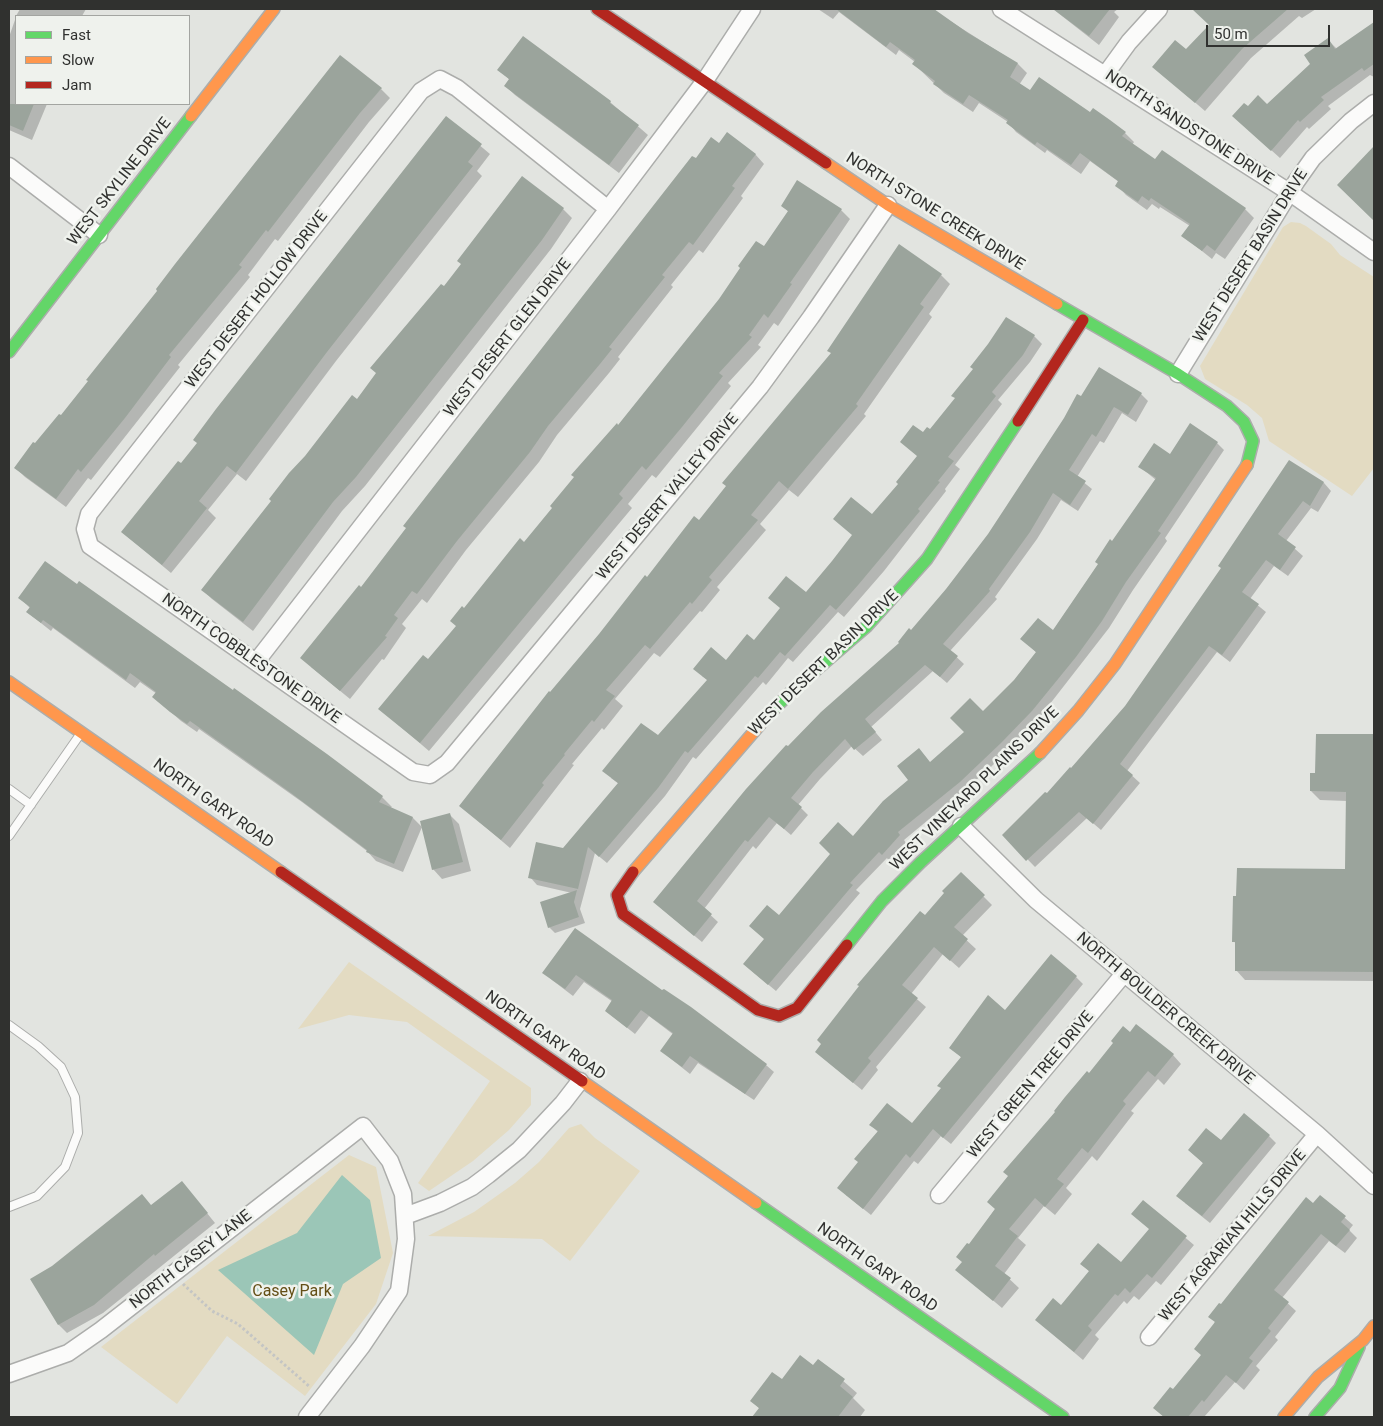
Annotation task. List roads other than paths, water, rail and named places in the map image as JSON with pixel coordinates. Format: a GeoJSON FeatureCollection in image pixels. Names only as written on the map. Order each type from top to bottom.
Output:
{"type":"FeatureCollection","features":[{"type":"Feature","properties":{"kind":"street","name":"WEST SKYLINE DRIVE"},"geometry":{"type":"LineString","coordinates":[[9,352],[274,9]]}},
{"type":"Feature","properties":{"kind":"street","name":"NORTH STONE CREEK DRIVE"},"geometry":{"type":"LineString","coordinates":[[596,9],[888,204],[1178,374],[1227,406],[1244,422],[1252,441]]}},
{"type":"Feature","properties":{"kind":"street","name":"WEST DESERT GLEN DRIVE"},"geometry":{"type":"LineString","coordinates":[[256,662],[608,209],[704,82],[752,9]]}},
{"type":"Feature","properties":{"kind":"street","name":"NORTH SANDSTONE DRIVE"},"geometry":{"type":"LineString","coordinates":[[1001,9],[1289,192],[1374,252]]}},
{"type":"Feature","properties":{"kind":"street"},"geometry":{"type":"LineString","coordinates":[[1105,75],[1129,42],[1159,9]]}},
{"type":"Feature","properties":{"kind":"street","name":"WEST DESERT HOLLOW DRIVE"},"geometry":{"type":"LineString","coordinates":[[85,529],[89,514],[414,99],[421,91],[440,79],[457,88],[608,209]]}},
{"type":"Feature","properties":{"kind":"street","name":"WEST DESERT BASIN DRIVE"},"geometry":{"type":"LineString","coordinates":[[1178,374],[1289,192],[1314,158],[1351,121],[1374,103]]}},
{"type":"Feature","properties":{"kind":"street"},"geometry":{"type":"LineString","coordinates":[[9,166],[99,235]]}},
{"type":"Feature","properties":{"kind":"street","name":"WEST DESERT VALLEY DRIVE"},"geometry":{"type":"LineString","coordinates":[[430,775],[447,763],[760,387],[811,317],[888,204]]}},
{"type":"Feature","properties":{"kind":"street","name":"WEST DESERT BASIN DRIVE"},"geometry":{"type":"LineString","coordinates":[[779,1016],[758,1010],[623,914],[617,895],[629,876],[754,729],[794,689],[866,627],[927,559],[952,524],[1083,320]]}},
{"type":"Feature","properties":{"kind":"street","name":"WEST VINEYARD PLAINS DRIVE"},"geometry":{"type":"LineString","coordinates":[[779,1016],[797,1008],[882,901],[1035,758],[1078,711],[1115,664],[1246,465],[1252,441]]}},
{"type":"Feature","properties":{"kind":"street","name":"NORTH COBBLESTONE DRIVE"},"geometry":{"type":"LineString","coordinates":[[85,529],[90,546],[413,772],[430,775]]}},
{"type":"Feature","properties":{"kind":"street","name":"NORTH GARY ROAD"},"geometry":{"type":"LineString","coordinates":[[9,682],[1063,1417]]}},
{"type":"Feature","properties":{"kind":"street","name":"NORTH BOULDER CREEK DRIVE"},"geometry":{"type":"LineString","coordinates":[[961,826],[1036,900],[1123,975],[1317,1134],[1374,1186]]}},
{"type":"Feature","properties":{"kind":"street","name":"WEST GREEN TREE DRIVE"},"geometry":{"type":"LineString","coordinates":[[939,1195],[1123,975]]}},
{"type":"Feature","properties":{"kind":"street"},"geometry":{"type":"LineString","coordinates":[[307,1417],[362,1346],[399,1291],[406,1239],[405,1216],[456,1195],[488,1175],[525,1144],[563,1103],[580,1081]]}},
{"type":"Feature","properties":{"kind":"street","name":"NORTH CASEY LANE"},"geometry":{"type":"LineString","coordinates":[[9,1374],[68,1353],[101,1330],[363,1126],[390,1160],[403,1194],[405,1216]]}},
{"type":"Feature","properties":{"kind":"street","name":"WEST AGRARIAN HILLS DRIVE"},"geometry":{"type":"LineString","coordinates":[[1149,1337],[1317,1134]]}},
{"type":"Feature","properties":{"kind":"street"},"geometry":{"type":"LineString","coordinates":[[1284,1417],[1318,1378],[1363,1340],[1374,1326]]}},
{"type":"Feature","properties":{"kind":"street"},"geometry":{"type":"LineString","coordinates":[[1315,1417],[1340,1388],[1363,1340]]}},
{"type":"Feature","properties":{"kind":"lane"},"geometry":{"type":"LineString","coordinates":[[9,836],[82,732]]}},
{"type":"Feature","properties":{"kind":"lane"},"geometry":{"type":"LineString","coordinates":[[9,790],[31,804]]}},
{"type":"Feature","properties":{"kind":"lane"},"geometry":{"type":"LineString","coordinates":[[9,1026],[38,1046],[60,1067],[75,1098],[78,1133],[64,1167],[37,1196],[9,1207]]}},
{"type":"Feature","properties":{"kind":"park label","name":"Casey Park"},"geometry":{"type":"Point","coordinates":[292,1292]}}]}
